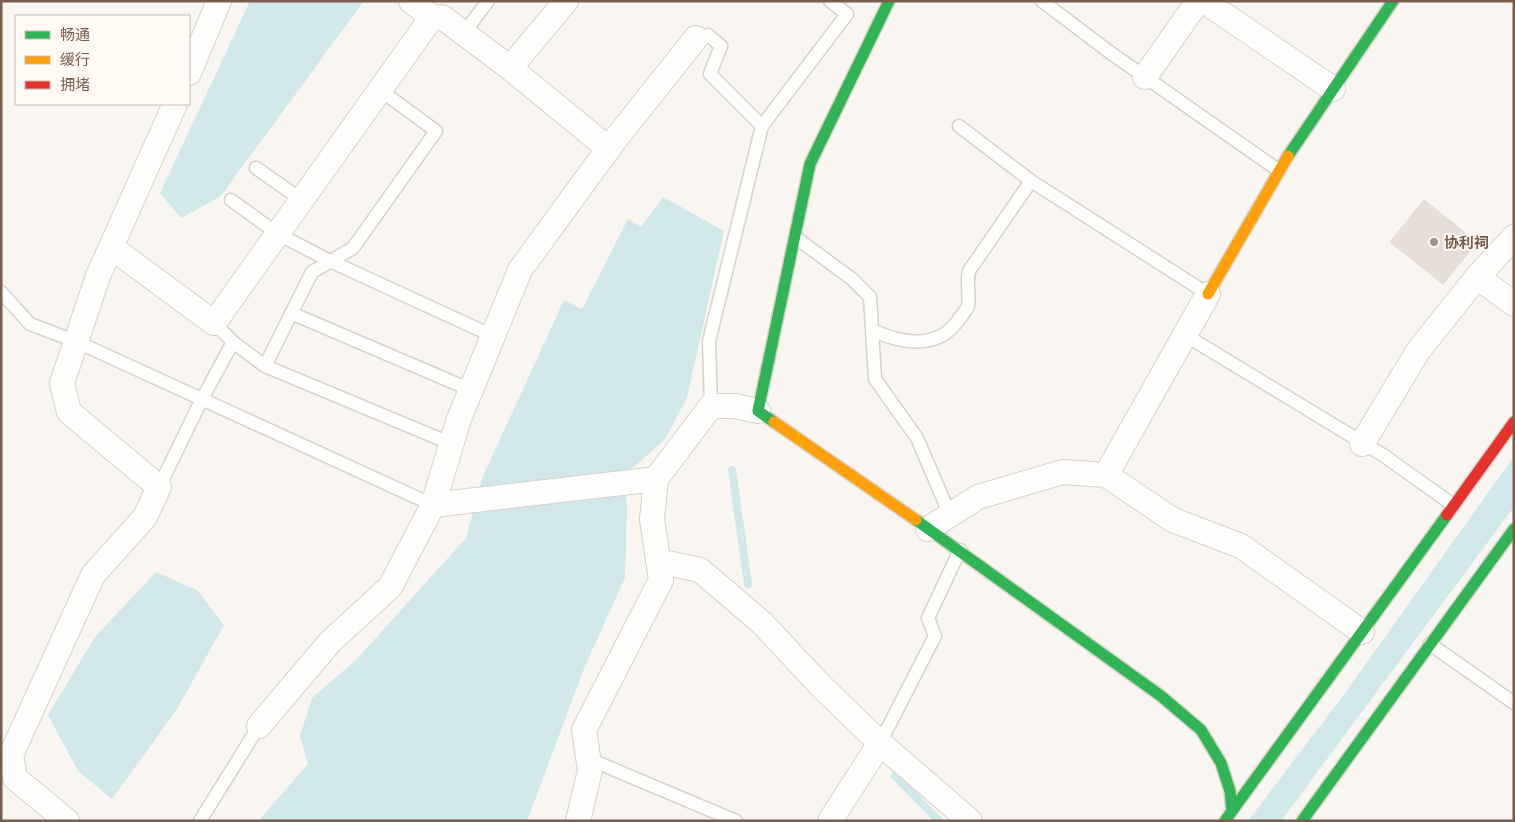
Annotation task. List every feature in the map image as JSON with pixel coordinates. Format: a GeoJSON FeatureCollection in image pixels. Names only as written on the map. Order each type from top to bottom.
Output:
{"type":"FeatureCollection","features":[{"type":"Feature","properties":{"kind":"street"},"geometry":{"type":"LineString","coordinates":[[190,71],[219,1]]}},
{"type":"Feature","properties":{"kind":"street"},"geometry":{"type":"LineString","coordinates":[[510,68],[566,1]]}},
{"type":"Feature","properties":{"kind":"street"},"geometry":{"type":"LineString","coordinates":[[758,411],[810,164],[888,1]]}},
{"type":"Feature","properties":{"kind":"street"},"geometry":{"type":"LineString","coordinates":[[1146,77],[1198,1]]}},
{"type":"Feature","properties":{"kind":"street"},"geometry":{"type":"LineString","coordinates":[[1204,1],[1333,89]]}},
{"type":"Feature","properties":{"kind":"street"},"geometry":{"type":"LineString","coordinates":[[1106,475],[1278,170],[1393,1]]}},
{"type":"Feature","properties":{"kind":"street"},"geometry":{"type":"LineString","coordinates":[[413,2],[432,17],[442,17],[464,32],[609,149]]}},
{"type":"Feature","properties":{"kind":"street"},"geometry":{"type":"LineString","coordinates":[[111,247],[214,322],[432,17]]}},
{"type":"Feature","properties":{"kind":"street"},"geometry":{"type":"LineString","coordinates":[[259,726],[330,642],[390,587],[434,505],[452,444],[471,390],[520,270],[609,149],[696,38]]}},
{"type":"Feature","properties":{"kind":"street"},"geometry":{"type":"LineString","coordinates":[[67,821],[8,774],[11,755],[93,575],[145,517],[159,487],[69,412],[62,383],[98,276],[175,105]]}},
{"type":"Feature","properties":{"kind":"street"},"geometry":{"type":"LineString","coordinates":[[1362,444],[1418,352],[1477,278],[1514,237]]}},
{"type":"Feature","properties":{"kind":"street"},"geometry":{"type":"LineString","coordinates":[[1477,278],[1514,304]]}},
{"type":"Feature","properties":{"kind":"street"},"geometry":{"type":"LineString","coordinates":[[580,820],[590,770],[584,730],[661,580],[652,519],[656,479],[711,406],[735,406],[758,411],[960,550],[1161,696],[1201,730],[1221,764],[1230,791],[1228,816]]}},
{"type":"Feature","properties":{"kind":"street"},"geometry":{"type":"LineString","coordinates":[[1228,816],[1514,422]]}},
{"type":"Feature","properties":{"kind":"street"},"geometry":{"type":"LineString","coordinates":[[928,529],[978,498],[1063,472],[1106,475],[1173,520],[1240,546],[1362,632]]}},
{"type":"Feature","properties":{"kind":"street"},"geometry":{"type":"LineString","coordinates":[[434,505],[656,479]]}},
{"type":"Feature","properties":{"kind":"street"},"geometry":{"type":"LineString","coordinates":[[1302,821],[1514,528]]}},
{"type":"Feature","properties":{"kind":"street"},"geometry":{"type":"LineString","coordinates":[[658,562],[700,570],[762,623],[821,686],[880,743],[970,821]]}},
{"type":"Feature","properties":{"kind":"street"},"geometry":{"type":"LineString","coordinates":[[830,821],[880,743]]}},
{"type":"Feature","properties":{"kind":"lane"},"geometry":{"type":"LineString","coordinates":[[464,32],[488,1]]}},
{"type":"Feature","properties":{"kind":"lane"},"geometry":{"type":"LineString","coordinates":[[711,406],[709,342],[762,126],[847,14],[830,1]]}},
{"type":"Feature","properties":{"kind":"lane"},"geometry":{"type":"LineString","coordinates":[[1042,1],[1278,170]]}},
{"type":"Feature","properties":{"kind":"lane"},"geometry":{"type":"LineString","coordinates":[[696,38],[708,35],[721,46],[710,74],[762,126]]}},
{"type":"Feature","properties":{"kind":"lane"},"geometry":{"type":"LineString","coordinates":[[265,366],[312,272],[353,248],[436,130],[380,90]]}},
{"type":"Feature","properties":{"kind":"lane"},"geometry":{"type":"LineString","coordinates":[[959,126],[1031,181],[1208,294]]}},
{"type":"Feature","properties":{"kind":"lane"},"geometry":{"type":"LineString","coordinates":[[256,168],[302,200]]}},
{"type":"Feature","properties":{"kind":"lane"},"geometry":{"type":"LineString","coordinates":[[872,330],[893,339],[929,342],[952,331],[968,306],[966,283],[969,271],[1031,181]]}},
{"type":"Feature","properties":{"kind":"lane"},"geometry":{"type":"LineString","coordinates":[[231,200],[278,234],[330,261],[493,336]]}},
{"type":"Feature","properties":{"kind":"lane"},"geometry":{"type":"LineString","coordinates":[[795,237],[852,279],[870,297],[875,379],[917,438],[950,515]]}},
{"type":"Feature","properties":{"kind":"lane"},"geometry":{"type":"LineString","coordinates":[[1,292],[30,324],[75,342],[434,505]]}},
{"type":"Feature","properties":{"kind":"lane"},"geometry":{"type":"LineString","coordinates":[[291,313],[471,390]]}},
{"type":"Feature","properties":{"kind":"lane"},"geometry":{"type":"LineString","coordinates":[[214,322],[233,342],[265,366],[452,444]]}},
{"type":"Feature","properties":{"kind":"lane"},"geometry":{"type":"LineString","coordinates":[[1185,335],[1383,455],[1453,506]]}},
{"type":"Feature","properties":{"kind":"lane"},"geometry":{"type":"LineString","coordinates":[[159,487],[202,399],[233,342]]}},
{"type":"Feature","properties":{"kind":"lane"},"geometry":{"type":"LineString","coordinates":[[880,743],[935,636],[928,618],[960,550]]}},
{"type":"Feature","properties":{"kind":"lane"},"geometry":{"type":"LineString","coordinates":[[1430,644],[1514,703]]}},
{"type":"Feature","properties":{"kind":"lane"},"geometry":{"type":"LineString","coordinates":[[200,821],[259,726]]}},
{"type":"Feature","properties":{"kind":"lane"},"geometry":{"type":"LineString","coordinates":[[589,759],[736,821]]}},
{"type":"Feature","properties":{"kind":"water"},"geometry":{"type":"Polygon","coordinates":[[[250,1],[364,1],[220,197],[181,218],[160,193],[250,1]]]}},
{"type":"Feature","properties":{"kind":"water"},"geometry":{"type":"Polygon","coordinates":[[[663,197],[724,231],[687,398],[665,439],[624,476],[627,506],[625,578],[585,666],[527,821],[262,821],[260,819],[308,764],[300,736],[312,698],[356,660],[466,538],[483,476],[564,300],[582,309],[628,219],[641,227],[663,197]]]}},
{"type":"Feature","properties":{"kind":"water"},"geometry":{"type":"Polygon","coordinates":[[[1514,456],[1514,507],[1281,821],[1248,821],[1345,693],[1514,456]]]}},
{"type":"Feature","properties":{"kind":"water"},"geometry":{"type":"Polygon","coordinates":[[[156,572],[197,590],[224,625],[177,709],[112,799],[78,771],[48,715],[95,637],[156,572]]]}},
{"type":"Feature","properties":{"kind":"building","name":"协利祠"},"geometry":{"type":"Polygon","coordinates":[[[1424,200],[1477,242],[1443,284],[1390,242],[1424,200]]]}},
{"type":"Feature","properties":{"kind":"waterway"},"geometry":{"type":"LineString","coordinates":[[732,470],[748,584]]}},
{"type":"Feature","properties":{"kind":"waterway"},"geometry":{"type":"LineString","coordinates":[[895,776],[939,821]]}},
{"type":"Feature","properties":{"kind":"traffic: fast"},"geometry":{"type":"LineString","coordinates":[[774,422],[758,411],[810,164],[889,1]]}},
{"type":"Feature","properties":{"kind":"traffic: fast"},"geometry":{"type":"LineString","coordinates":[[1288,156],[1393,1]]}},
{"type":"Feature","properties":{"kind":"traffic: fast"},"geometry":{"type":"LineString","coordinates":[[1232,811],[1447,515]]}},
{"type":"Feature","properties":{"kind":"traffic: fast"},"geometry":{"type":"LineString","coordinates":[[916,520],[1161,696],[1201,730],[1221,763],[1230,791],[1232,811],[1225,821]]}},
{"type":"Feature","properties":{"kind":"traffic: fast"},"geometry":{"type":"LineString","coordinates":[[1302,821],[1514,529]]}},
{"type":"Feature","properties":{"kind":"traffic: slow"},"geometry":{"type":"LineString","coordinates":[[1208,294],[1288,156]]}},
{"type":"Feature","properties":{"kind":"traffic: slow"},"geometry":{"type":"LineString","coordinates":[[774,422],[916,520]]}},
{"type":"Feature","properties":{"kind":"traffic: jam"},"geometry":{"type":"LineString","coordinates":[[1447,515],[1514,422]]}},
{"type":"Feature","properties":{"kind":"place","name":"协利祠"},"geometry":{"type":"Point","coordinates":[1434,242]}}]}
